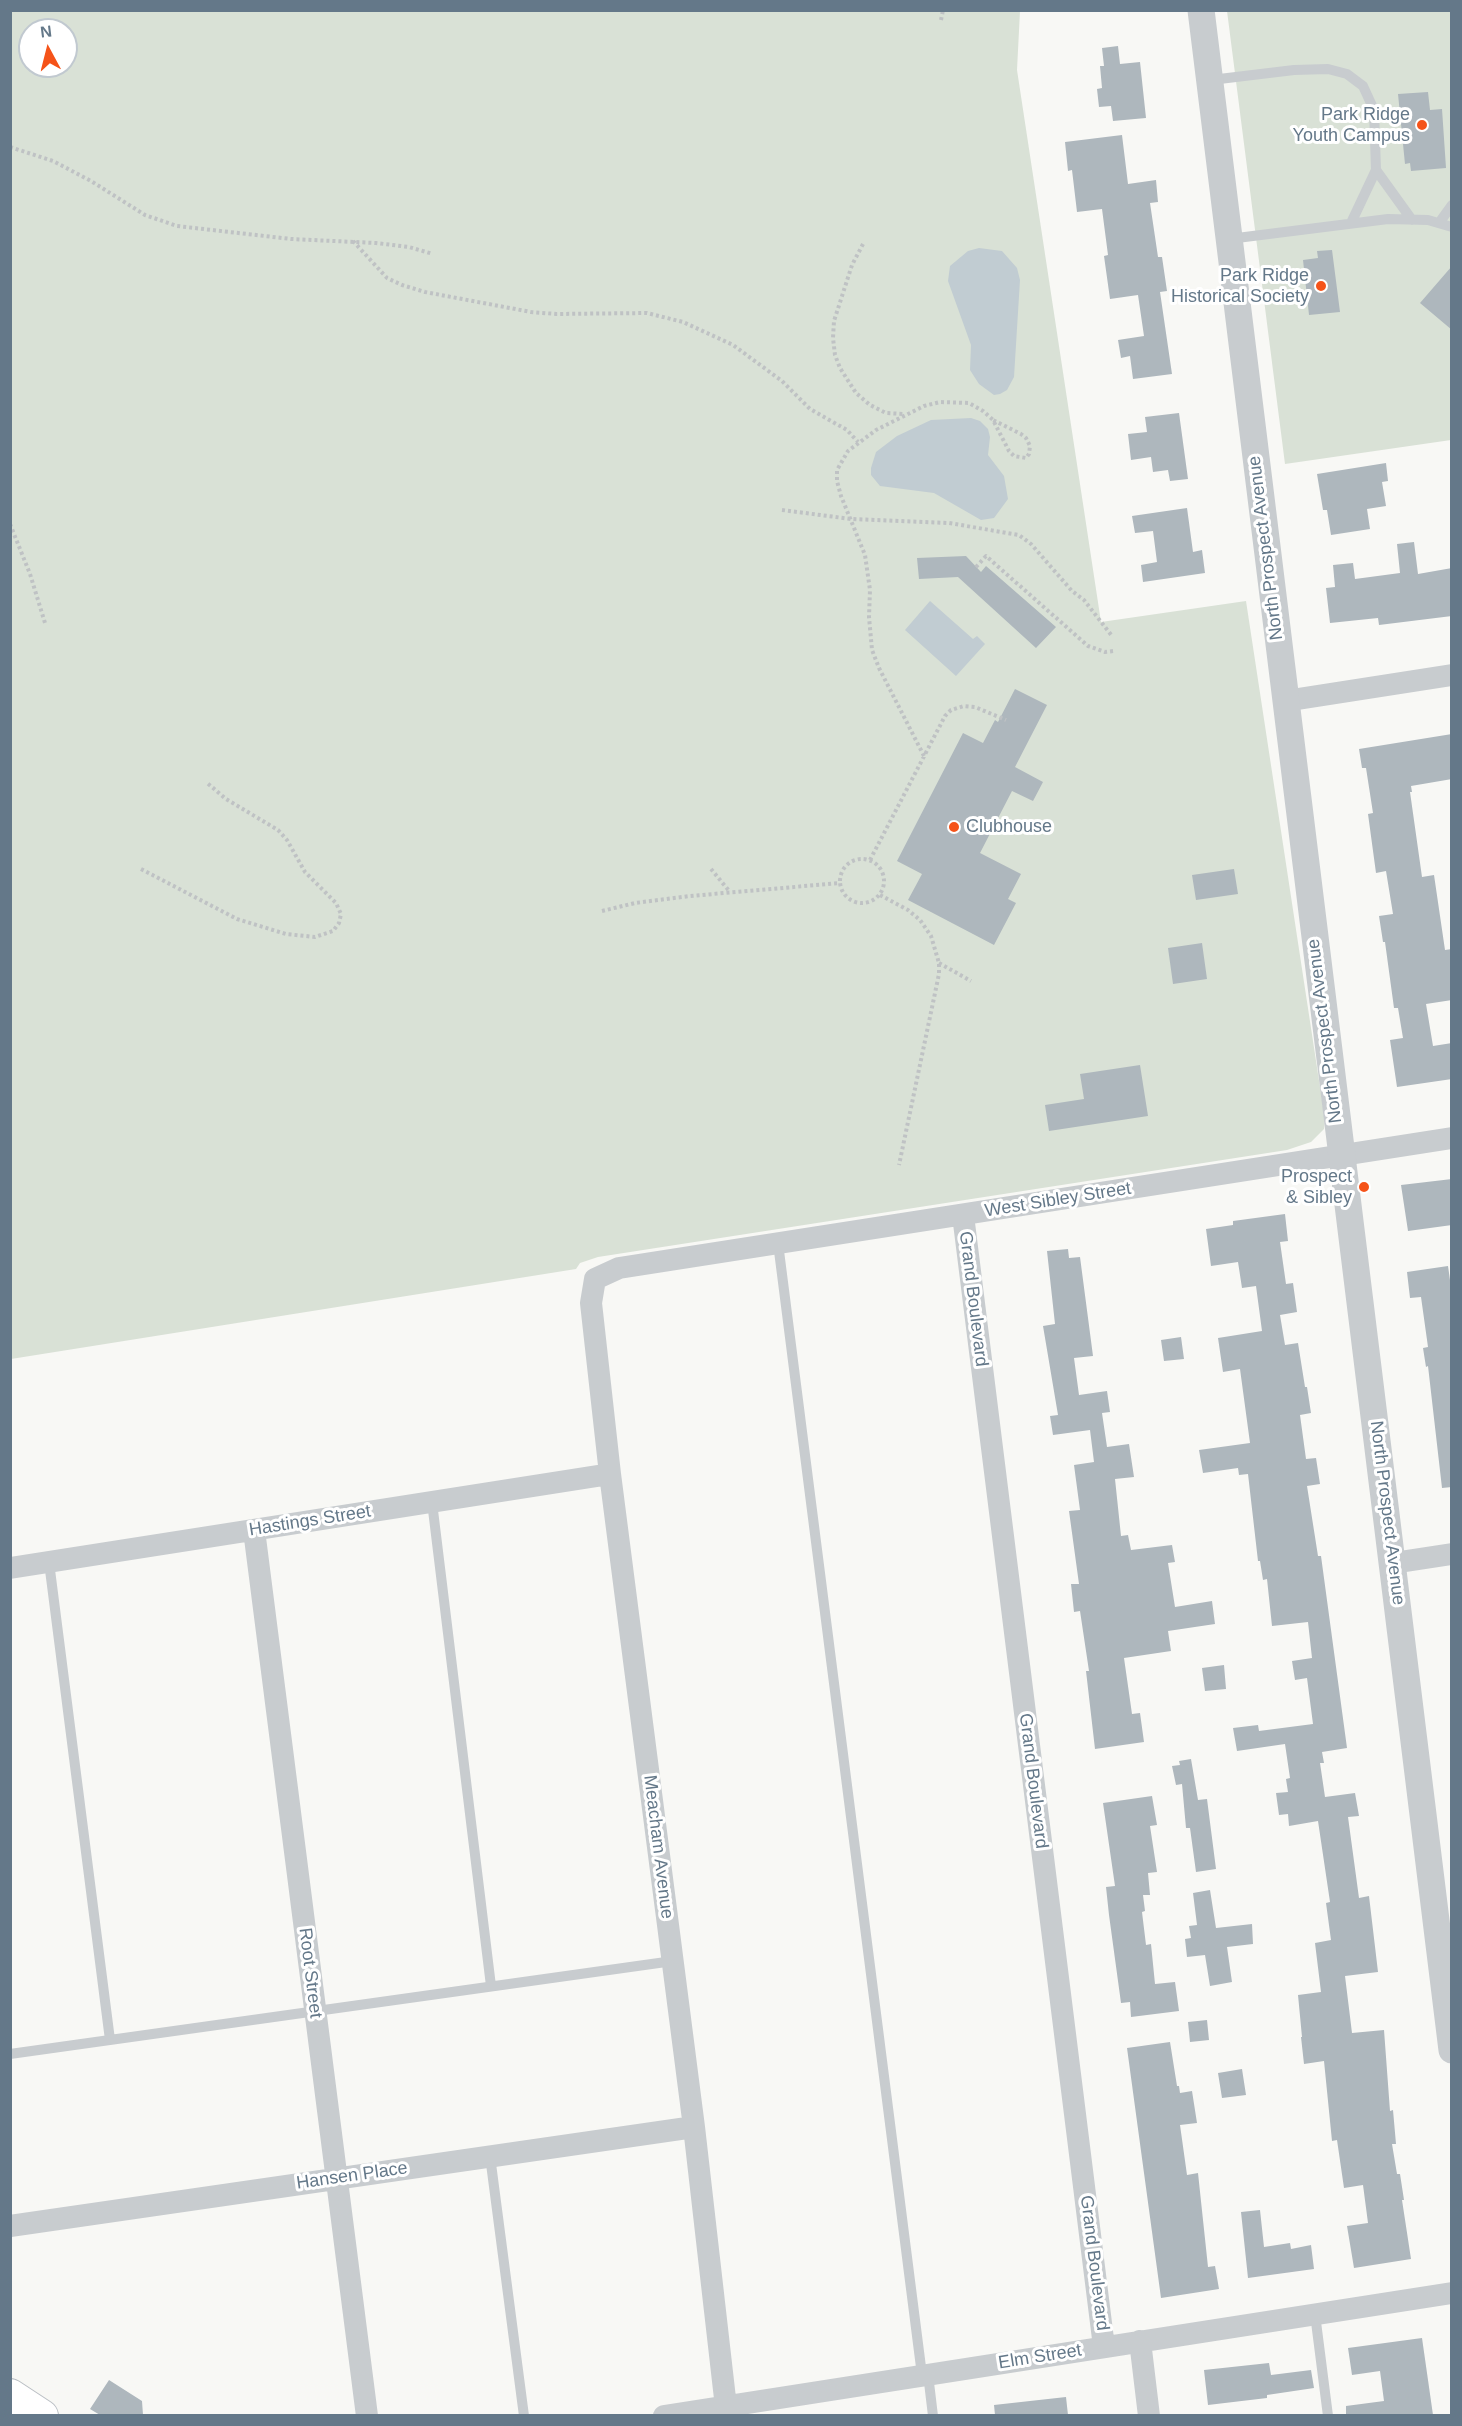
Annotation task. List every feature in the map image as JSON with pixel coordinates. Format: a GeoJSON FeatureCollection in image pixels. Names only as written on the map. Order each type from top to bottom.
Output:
{"type":"FeatureCollection","features":[{"type":"Feature","properties":{"kind":"main road"},"geometry":{"type":"LineString","coordinates":[[10,2395],[42,2415]]}},
{"type":"Feature","properties":{"kind":"street","name":"North Prospect Avenue"},"geometry":{"type":"LineString","coordinates":[[1201,10],[1452,2050]]}},
{"type":"Feature","properties":{"kind":"street"},"geometry":{"type":"LineString","coordinates":[[1285,701],[1452,675]]}},
{"type":"Feature","properties":{"kind":"street","name":"West Sibley Street"},"geometry":{"type":"LineString","coordinates":[[595,1279],[619,1268],[1452,1138]]}},
{"type":"Feature","properties":{"kind":"street","name":"Grand Boulevard"},"geometry":{"type":"LineString","coordinates":[[963,1215],[1104,2347]]}},
{"type":"Feature","properties":{"kind":"street","name":"Meacham Avenue"},"geometry":{"type":"LineString","coordinates":[[595,1279],[591,1303],[610,1474],[694,2127],[726,2411]]}},
{"type":"Feature","properties":{"kind":"street","name":"Hastings Street"},"geometry":{"type":"LineString","coordinates":[[10,1568],[610,1474]]}},
{"type":"Feature","properties":{"kind":"street","name":"Root Street"},"geometry":{"type":"LineString","coordinates":[[254,1530],[367,2415]]}},
{"type":"Feature","properties":{"kind":"street"},"geometry":{"type":"LineString","coordinates":[[1393,1563],[1452,1554]]}},
{"type":"Feature","properties":{"kind":"street","name":"Hansen Place"},"geometry":{"type":"LineString","coordinates":[[10,2226],[694,2127]]}},
{"type":"Feature","properties":{"kind":"street","name":"Elm Street"},"geometry":{"type":"LineString","coordinates":[[664,2415],[726,2411],[925,2375],[1452,2293]]}},
{"type":"Feature","properties":{"kind":"street"},"geometry":{"type":"LineString","coordinates":[[1140,2342],[1149,2415]]}},
{"type":"Feature","properties":{"kind":"lane"},"geometry":{"type":"LineString","coordinates":[[1210,80],[1294,70],[1328,69],[1347,74],[1363,86],[1374,110],[1376,170],[1351,223]]}},
{"type":"Feature","properties":{"kind":"lane"},"geometry":{"type":"LineString","coordinates":[[1376,170],[1412,220]]}},
{"type":"Feature","properties":{"kind":"lane"},"geometry":{"type":"LineString","coordinates":[[1439,223],[1452,206]]}},
{"type":"Feature","properties":{"kind":"lane"},"geometry":{"type":"LineString","coordinates":[[1229,239],[1388,219],[1439,223],[1452,227]]}},
{"type":"Feature","properties":{"kind":"lane"},"geometry":{"type":"LineString","coordinates":[[778,1243],[925,2375],[933,2415]]}},
{"type":"Feature","properties":{"kind":"lane"},"geometry":{"type":"LineString","coordinates":[[432,1502],[491,1986]]}},
{"type":"Feature","properties":{"kind":"lane"},"geometry":{"type":"LineString","coordinates":[[49,1562],[110,2040]]}},
{"type":"Feature","properties":{"kind":"lane"},"geometry":{"type":"LineString","coordinates":[[10,2054],[673,1961]]}},
{"type":"Feature","properties":{"kind":"lane"},"geometry":{"type":"LineString","coordinates":[[490,2156],[524,2415]]}},
{"type":"Feature","properties":{"kind":"lane"},"geometry":{"type":"LineString","coordinates":[[1315,2314],[1328,2415]]}},
{"type":"Feature","properties":{"kind":"path"},"geometry":{"type":"LineString","coordinates":[[941,20],[943,10]]}},
{"type":"Feature","properties":{"kind":"path"},"geometry":{"type":"LineString","coordinates":[[10,147],[53,161],[91,181],[145,215],[177,226],[291,239],[353,241],[401,246],[433,254]]}},
{"type":"Feature","properties":{"kind":"path"},"geometry":{"type":"LineString","coordinates":[[353,241],[387,278],[425,292],[531,312],[647,313],[683,322],[733,345],[782,381],[810,409],[837,423],[858,442]]}},
{"type":"Feature","properties":{"kind":"path"},"geometry":{"type":"LineString","coordinates":[[863,244],[852,265],[834,321],[833,338],[836,355],[840,369],[856,393],[870,405],[886,413],[905,414]]}},
{"type":"Feature","properties":{"kind":"path"},"geometry":{"type":"LineString","coordinates":[[924,756],[872,650],[868,573],[862,546],[837,481],[837,470],[842,459],[858,442],[905,414],[924,406],[954,402],[969,403],[993,420],[1021,434],[1030,446],[1026,458],[1014,456],[1009,451],[993,420]]}},
{"type":"Feature","properties":{"kind":"path"},"geometry":{"type":"LineString","coordinates":[[782,510],[851,519],[949,523],[1019,535],[1031,544],[1072,591],[1084,600],[1112,636]]}},
{"type":"Feature","properties":{"kind":"path"},"geometry":{"type":"LineString","coordinates":[[10,524],[30,574],[45,623]]}},
{"type":"Feature","properties":{"kind":"path"},"geometry":{"type":"LineString","coordinates":[[976,567],[986,556],[1088,646],[1106,652],[1114,651]]}},
{"type":"Feature","properties":{"kind":"path"},"geometry":{"type":"LineString","coordinates":[[870,860],[945,716],[958,707],[975,707],[1006,720]]}},
{"type":"Feature","properties":{"kind":"path"},"geometry":{"type":"LineString","coordinates":[[141,869],[237,919],[286,934],[315,938],[333,931],[339,923],[341,914],[336,903],[305,872],[287,840],[278,830],[226,799],[206,782]]}},
{"type":"Feature","properties":{"kind":"path"},"geometry":{"type":"LineString","coordinates":[[855,860],[870,860],[876,863],[884,875],[885,882],[880,895],[874,900],[860,903],[846,897],[840,883],[840,876],[848,864],[855,860]]}},
{"type":"Feature","properties":{"kind":"path"},"geometry":{"type":"LineString","coordinates":[[711,869],[730,893]]}},
{"type":"Feature","properties":{"kind":"path"},"geometry":{"type":"LineString","coordinates":[[602,911],[636,903],[840,883]]}},
{"type":"Feature","properties":{"kind":"path"},"geometry":{"type":"LineString","coordinates":[[880,895],[908,910],[920,920],[931,936],[939,963],[939,974],[899,1165]]}},
{"type":"Feature","properties":{"kind":"path"},"geometry":{"type":"LineString","coordinates":[[939,963],[970,981]]}},
{"type":"Feature","properties":{"kind":"shaded area"},"geometry":{"type":"Polygon","coordinates":[[[11,11],[1020,11],[1017,70],[1101,622],[1246,601],[1325,1120],[1324,1129],[1311,1142],[1287,1150],[598,1257],[580,1263],[576,1269],[11,1359],[11,11]]]}},
{"type":"Feature","properties":{"kind":"shaded area"},"geometry":{"type":"Polygon","coordinates":[[[1227,11],[1451,11],[1451,440],[1285,464],[1227,11]]]}},
{"type":"Feature","properties":{"kind":"shaded area"},"geometry":{"type":"Polygon","coordinates":[[[979,248],[1002,251],[1017,268],[1020,280],[1014,377],[1007,390],[994,395],[979,384],[970,370],[971,345],[948,281],[950,266],[968,251],[979,248]]]}},
{"type":"Feature","properties":{"kind":"shaded area"},"geometry":{"type":"Polygon","coordinates":[[[971,418],[980,421],[988,429],[990,437],[988,455],[1004,476],[1008,499],[994,518],[981,520],[934,493],[880,486],[871,475],[876,452],[897,436],[931,420],[971,418]]]}},
{"type":"Feature","properties":{"kind":"shaded area"},"geometry":{"type":"Polygon","coordinates":[[[930,601],[973,639],[977,636],[985,644],[956,676],[905,630],[930,601]]]}},
{"type":"Feature","properties":{"kind":"building"},"geometry":{"type":"Polygon","coordinates":[[[1118,46],[1120,64],[1140,62],[1146,118],[1113,121],[1111,106],[1099,107],[1097,89],[1102,88],[1100,66],[1104,66],[1102,48],[1118,46]]]}},
{"type":"Feature","properties":{"kind":"building","name":"Park Ridge Youth Campus"},"geometry":{"type":"Polygon","coordinates":[[[1428,92],[1430,110],[1442,109],[1446,168],[1411,171],[1410,163],[1405,164],[1398,94],[1428,92]]]}},
{"type":"Feature","properties":{"kind":"building"},"geometry":{"type":"Polygon","coordinates":[[[1122,135],[1128,184],[1156,180],[1158,202],[1150,203],[1158,257],[1162,257],[1167,291],[1160,292],[1172,374],[1133,379],[1130,356],[1121,358],[1118,340],[1144,336],[1138,295],[1110,299],[1104,256],[1108,255],[1102,209],[1077,212],[1072,170],[1068,171],[1065,142],[1122,135]]]}},
{"type":"Feature","properties":{"kind":"building","name":"Park Ridge Historical Society"},"geometry":{"type":"Polygon","coordinates":[[[1332,250],[1340,312],[1309,315],[1303,260],[1318,258],[1317,251],[1332,250]]]}},
{"type":"Feature","properties":{"kind":"building"},"geometry":{"type":"Polygon","coordinates":[[[1452,266],[1452,330],[1420,303],[1452,266]]]}},
{"type":"Feature","properties":{"kind":"building"},"geometry":{"type":"Polygon","coordinates":[[[1179,413],[1188,479],[1170,481],[1168,470],[1153,472],[1151,457],[1131,460],[1128,434],[1147,432],[1145,417],[1179,413]]]}},
{"type":"Feature","properties":{"kind":"building"},"geometry":{"type":"Polygon","coordinates":[[[1386,463],[1388,481],[1382,482],[1386,506],[1367,509],[1370,529],[1331,535],[1327,510],[1323,510],[1317,474],[1386,463]]]}},
{"type":"Feature","properties":{"kind":"building"},"geometry":{"type":"Polygon","coordinates":[[[1187,508],[1193,552],[1202,550],[1205,573],[1143,582],[1141,565],[1157,562],[1153,531],[1135,533],[1132,516],[1187,508]]]}},
{"type":"Feature","properties":{"kind":"building"},"geometry":{"type":"Polygon","coordinates":[[[1414,542],[1418,574],[1452,568],[1452,616],[1379,625],[1378,618],[1330,623],[1326,588],[1335,587],[1333,565],[1353,563],[1355,579],[1400,573],[1397,544],[1414,542]]]}},
{"type":"Feature","properties":{"kind":"building"},"geometry":{"type":"Polygon","coordinates":[[[966,556],[981,572],[986,566],[1056,627],[1036,648],[958,577],[919,579],[917,558],[966,556]]]}},
{"type":"Feature","properties":{"kind":"building","name":"Clubhouse"},"geometry":{"type":"Polygon","coordinates":[[[1015,689],[1047,705],[1015,767],[1043,782],[1033,801],[1012,791],[980,853],[1021,874],[1008,899],[1016,903],[994,945],[908,900],[922,874],[897,861],[963,733],[983,743],[995,720],[998,722],[1015,689]]]}},
{"type":"Feature","properties":{"kind":"building"},"geometry":{"type":"Polygon","coordinates":[[[1452,734],[1452,779],[1411,786],[1412,792],[1410,792],[1422,877],[1434,875],[1445,950],[1452,949],[1452,1000],[1426,1004],[1433,1046],[1452,1043],[1452,1079],[1397,1087],[1390,1040],[1403,1038],[1398,1008],[1394,1008],[1379,916],[1393,914],[1386,871],[1376,873],[1368,814],[1373,813],[1366,768],[1362,768],[1359,749],[1452,734]]]}},
{"type":"Feature","properties":{"kind":"building"},"geometry":{"type":"Polygon","coordinates":[[[1234,869],[1238,894],[1196,900],[1192,875],[1234,869]]]}},
{"type":"Feature","properties":{"kind":"building"},"geometry":{"type":"Polygon","coordinates":[[[1202,943],[1207,979],[1173,984],[1168,948],[1202,943]]]}},
{"type":"Feature","properties":{"kind":"building"},"geometry":{"type":"Polygon","coordinates":[[[1140,1065],[1148,1116],[1049,1131],[1045,1105],[1084,1099],[1080,1074],[1140,1065]]]}},
{"type":"Feature","properties":{"kind":"building"},"geometry":{"type":"Polygon","coordinates":[[[1452,1179],[1452,1225],[1408,1231],[1401,1185],[1452,1179]]]}},
{"type":"Feature","properties":{"kind":"building"},"geometry":{"type":"Polygon","coordinates":[[[1285,1214],[1288,1241],[1280,1242],[1286,1284],[1293,1283],[1297,1312],[1280,1315],[1285,1345],[1298,1343],[1305,1387],[1307,1387],[1311,1413],[1300,1415],[1306,1459],[1316,1458],[1320,1484],[1307,1486],[1318,1556],[1321,1556],[1347,1748],[1322,1752],[1324,1763],[1320,1763],[1325,1797],[1355,1793],[1359,1816],[1348,1817],[1359,1898],[1369,1896],[1378,1972],[1345,1976],[1352,2033],[1384,2030],[1390,2111],[1393,2110],[1396,2144],[1392,2144],[1397,2174],[1400,2174],[1411,2259],[1354,2268],[1347,2226],[1368,2223],[1363,2185],[1344,2188],[1337,2140],[1332,2141],[1324,2061],[1304,2064],[1301,2037],[1298,1995],[1321,1992],[1315,1943],[1331,1940],[1326,1903],[1330,1902],[1318,1821],[1289,1826],[1288,1814],[1279,1815],[1276,1793],[1288,1792],[1286,1779],[1290,1778],[1285,1744],[1237,1751],[1233,1728],[1258,1725],[1259,1731],[1313,1724],[1307,1678],[1295,1680],[1292,1661],[1312,1658],[1308,1622],[1272,1626],[1267,1579],[1263,1580],[1260,1561],[1258,1561],[1248,1474],[1239,1475],[1238,1468],[1203,1473],[1199,1450],[1250,1443],[1240,1369],[1223,1372],[1218,1338],[1262,1331],[1256,1286],[1242,1288],[1238,1262],[1211,1266],[1206,1229],[1233,1225],[1233,1221],[1285,1214]]]}},
{"type":"Feature","properties":{"kind":"building"},"geometry":{"type":"Polygon","coordinates":[[[1068,1249],[1069,1258],[1080,1257],[1093,1356],[1074,1358],[1079,1395],[1107,1391],[1110,1412],[1102,1413],[1107,1447],[1129,1444],[1134,1477],[1115,1479],[1121,1536],[1128,1535],[1131,1550],[1172,1545],[1175,1562],[1168,1563],[1175,1607],[1212,1601],[1215,1624],[1168,1631],[1171,1651],[1124,1658],[1132,1714],[1140,1713],[1144,1742],[1095,1749],[1086,1671],[1089,1671],[1080,1611],[1074,1612],[1071,1584],[1079,1584],[1069,1511],[1080,1510],[1074,1465],[1094,1462],[1090,1430],[1053,1435],[1050,1416],[1058,1415],[1043,1326],[1055,1324],[1047,1251],[1068,1249]]]}},
{"type":"Feature","properties":{"kind":"building"},"geometry":{"type":"Polygon","coordinates":[[[1448,1266],[1452,1294],[1452,1487],[1442,1488],[1428,1366],[1426,1367],[1423,1348],[1428,1347],[1421,1297],[1410,1298],[1407,1272],[1448,1266]]]}},
{"type":"Feature","properties":{"kind":"building"},"geometry":{"type":"Polygon","coordinates":[[[1181,1337],[1184,1359],[1164,1361],[1161,1340],[1181,1337]]]}},
{"type":"Feature","properties":{"kind":"building"},"geometry":{"type":"Polygon","coordinates":[[[1224,1665],[1226,1689],[1205,1691],[1202,1668],[1224,1665]]]}},
{"type":"Feature","properties":{"kind":"building"},"geometry":{"type":"Polygon","coordinates":[[[1191,1759],[1198,1800],[1207,1799],[1216,1869],[1196,1872],[1190,1828],[1186,1828],[1182,1784],[1176,1785],[1172,1766],[1180,1765],[1179,1761],[1191,1759]]]}},
{"type":"Feature","properties":{"kind":"building"},"geometry":{"type":"Polygon","coordinates":[[[1152,1796],[1157,1825],[1150,1826],[1157,1872],[1148,1873],[1150,1895],[1143,1895],[1145,1911],[1142,1912],[1146,1945],[1151,1944],[1155,1984],[1175,1982],[1179,2011],[1131,2017],[1130,2002],[1121,2003],[1109,1915],[1106,1887],[1115,1886],[1103,1803],[1152,1796]]]}},
{"type":"Feature","properties":{"kind":"building"},"geometry":{"type":"Polygon","coordinates":[[[1210,1890],[1216,1928],[1252,1924],[1253,1944],[1227,1947],[1232,1982],[1210,1986],[1205,1955],[1187,1957],[1185,1939],[1191,1938],[1189,1926],[1197,1925],[1193,1893],[1210,1890]]]}},
{"type":"Feature","properties":{"kind":"building"},"geometry":{"type":"Polygon","coordinates":[[[1207,2020],[1209,2040],[1190,2042],[1188,2022],[1207,2020]]]}},
{"type":"Feature","properties":{"kind":"building"},"geometry":{"type":"Polygon","coordinates":[[[1170,2042],[1180,2093],[1192,2091],[1197,2123],[1180,2125],[1187,2175],[1198,2173],[1208,2267],[1215,2266],[1219,2289],[1161,2298],[1127,2048],[1170,2042]]]}},
{"type":"Feature","properties":{"kind":"building"},"geometry":{"type":"Polygon","coordinates":[[[1242,2069],[1246,2095],[1222,2098],[1218,2073],[1242,2069]]]}},
{"type":"Feature","properties":{"kind":"building"},"geometry":{"type":"Polygon","coordinates":[[[1260,2210],[1264,2247],[1290,2243],[1291,2249],[1311,2245],[1314,2269],[1248,2278],[1241,2212],[1260,2210]]]}},
{"type":"Feature","properties":{"kind":"building"},"geometry":{"type":"Polygon","coordinates":[[[1422,2338],[1433,2415],[1346,2415],[1346,2406],[1384,2401],[1380,2371],[1352,2375],[1348,2348],[1422,2338]]]}},
{"type":"Feature","properties":{"kind":"building"},"geometry":{"type":"Polygon","coordinates":[[[1269,2363],[1271,2375],[1311,2370],[1314,2388],[1267,2395],[1267,2398],[1208,2405],[1204,2370],[1269,2363]]]}},
{"type":"Feature","properties":{"kind":"building"},"geometry":{"type":"Polygon","coordinates":[[[109,2380],[142,2401],[143,2415],[100,2415],[90,2409],[109,2380]]]}},
{"type":"Feature","properties":{"kind":"building"},"geometry":{"type":"Polygon","coordinates":[[[1066,2397],[1068,2415],[995,2415],[994,2405],[1066,2397]]]}},
{"type":"Feature","properties":{"kind":"place","name":"Park Ridge Youth Campus"},"geometry":{"type":"Point","coordinates":[1422,125]}},
{"type":"Feature","properties":{"kind":"place","name":"Park Ridge Historical Society"},"geometry":{"type":"Point","coordinates":[1321,286]}},
{"type":"Feature","properties":{"kind":"place","name":"Clubhouse"},"geometry":{"type":"Point","coordinates":[954,827]}},
{"type":"Feature","properties":{"kind":"place","name":"Prospect & Sibley"},"geometry":{"type":"Point","coordinates":[1364,1187]}}]}
